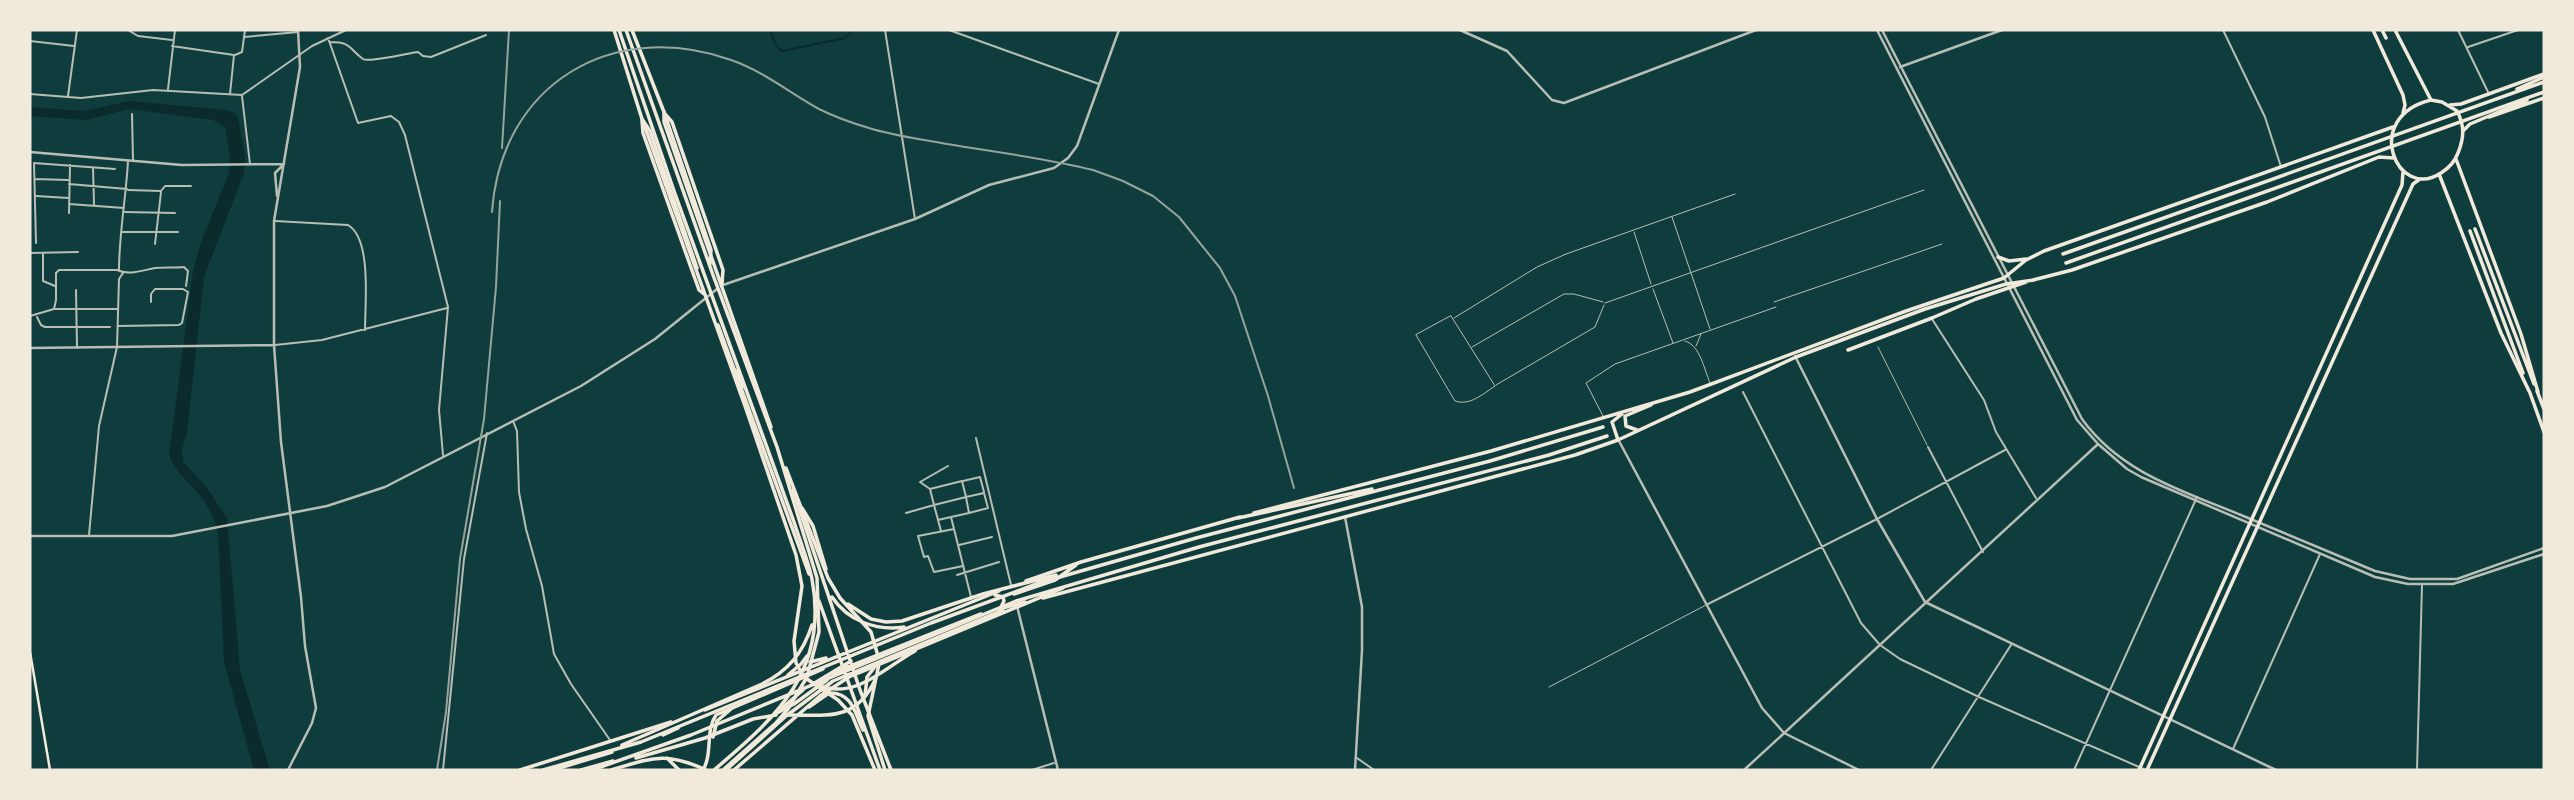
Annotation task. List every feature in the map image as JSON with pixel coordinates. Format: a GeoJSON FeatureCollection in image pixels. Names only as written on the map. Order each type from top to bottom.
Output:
{"type":"FeatureCollection","features":[{"type":"Feature","properties":{"kind":"main road"},"geometry":{"type":"LineString","coordinates":[[616,30],[648,138],[717,326],[799,564],[802,594],[794,652],[797,666],[810,682],[838,700],[852,715],[880,770]]}},
{"type":"Feature","properties":{"kind":"main road"},"geometry":{"type":"LineString","coordinates":[[616,30],[751,400],[808,562],[813,588],[814,619],[808,657],[789,696],[772,719],[718,769]]}},
{"type":"Feature","properties":{"kind":"main road"},"geometry":{"type":"LineString","coordinates":[[626,30],[710,266],[825,572],[850,611],[872,632],[877,646],[878,667],[868,722],[880,770]]}},
{"type":"Feature","properties":{"kind":"main road"},"geometry":{"type":"LineString","coordinates":[[632,30],[671,131],[710,250],[710,266]]}},
{"type":"Feature","properties":{"kind":"main road"},"geometry":{"type":"LineString","coordinates":[[2139,769],[2402,185],[2403,172],[2394,158],[2390,142],[2393,127],[2405,106],[2403,95],[2373,30]]}},
{"type":"Feature","properties":{"kind":"main road"},"geometry":{"type":"LineString","coordinates":[[2382,30],[2386,38]]}},
{"type":"Feature","properties":{"kind":"main road"},"geometry":{"type":"LineString","coordinates":[[2395,30],[2431,100]]}},
{"type":"Feature","properties":{"kind":"main road"},"geometry":{"type":"LineString","coordinates":[[625,60],[625,56],[630,52],[641,55]]}},
{"type":"Feature","properties":{"kind":"main road"},"geometry":{"type":"LineString","coordinates":[[2447,105],[2459,105],[2544,78]]}},
{"type":"Feature","properties":{"kind":"main road"},"geometry":{"type":"LineString","coordinates":[[2063,254],[2493,101],[2544,78]]}},
{"type":"Feature","properties":{"kind":"main road"},"geometry":{"type":"LineString","coordinates":[[2463,131],[2477,121],[2544,94]]}},
{"type":"Feature","properties":{"kind":"main road"},"geometry":{"type":"LineString","coordinates":[[2066,263],[2544,94]]}},
{"type":"Feature","properties":{"kind":"main road"},"geometry":{"type":"LineString","coordinates":[[2402,115],[2431,100],[2457,111],[2463,131],[2456,159],[2521,334],[2538,392]]}},
{"type":"Feature","properties":{"kind":"main road"},"geometry":{"type":"LineString","coordinates":[[664,112],[672,122],[723,270],[724,279],[721,286]]}},
{"type":"Feature","properties":{"kind":"main road"},"geometry":{"type":"LineString","coordinates":[[664,112],[664,122],[866,707],[891,770]]}},
{"type":"Feature","properties":{"kind":"main road"},"geometry":{"type":"LineString","coordinates":[[642,119],[646,142],[699,290],[707,296],[880,770]]}},
{"type":"Feature","properties":{"kind":"main road"},"geometry":{"type":"LineString","coordinates":[[1998,257],[2013,261],[2035,255],[2393,127]]}},
{"type":"Feature","properties":{"kind":"main road"},"geometry":{"type":"LineString","coordinates":[[1640,429],[1633,430],[1625,425],[1624,419],[1628,414],[1925,309],[2072,270],[2267,202],[2379,157],[2394,158]]}},
{"type":"Feature","properties":{"kind":"main road"},"geometry":{"type":"LineString","coordinates":[[2147,770],[2413,184],[2420,178],[2439,174],[2456,159]]}},
{"type":"Feature","properties":{"kind":"main road"},"geometry":{"type":"LineString","coordinates":[[2403,172],[2420,178]]}},
{"type":"Feature","properties":{"kind":"main road"},"geometry":{"type":"LineString","coordinates":[[2439,174],[2501,333],[2530,393]]}},
{"type":"Feature","properties":{"kind":"main road"},"geometry":{"type":"LineString","coordinates":[[2475,229],[2544,409]]}},
{"type":"Feature","properties":{"kind":"main road"},"geometry":{"type":"LineString","coordinates":[[2470,231],[2544,432]]}},
{"type":"Feature","properties":{"kind":"main road"},"geometry":{"type":"LineString","coordinates":[[716,715],[851,661],[993,611],[1532,468],[1618,440],[1795,355],[2006,277],[2035,255]]}},
{"type":"Feature","properties":{"kind":"main road"},"geometry":{"type":"LineString","coordinates":[[1848,350],[2007,286]]}},
{"type":"Feature","properties":{"kind":"main road"},"geometry":{"type":"LineString","coordinates":[[709,288],[717,326]]}},
{"type":"Feature","properties":{"kind":"main road"},"geometry":{"type":"LineString","coordinates":[[723,346],[751,400]]}},
{"type":"Feature","properties":{"kind":"main road"},"geometry":{"type":"LineString","coordinates":[[520,770],[717,706],[1011,586],[1081,562],[1307,498],[1502,449],[1683,394]]}},
{"type":"Feature","properties":{"kind":"main road"},"geometry":{"type":"LineString","coordinates":[[1618,440],[1612,426],[1613,419],[1654,402]]}},
{"type":"Feature","properties":{"kind":"main road"},"geometry":{"type":"LineString","coordinates":[[543,770],[641,742],[994,598],[1196,538],[1524,451],[1603,427]]}},
{"type":"Feature","properties":{"kind":"main road"},"geometry":{"type":"LineString","coordinates":[[592,770],[691,735],[1016,601],[1199,547],[1537,458],[1607,436]]}},
{"type":"Feature","properties":{"kind":"main road"},"geometry":{"type":"LineString","coordinates":[[718,769],[761,737],[788,709],[807,677],[817,643],[820,620],[817,578],[777,447]]}},
{"type":"Feature","properties":{"kind":"main road"},"geometry":{"type":"LineString","coordinates":[[1238,518],[1332,496],[1395,486]]}},
{"type":"Feature","properties":{"kind":"main road"},"geometry":{"type":"LineString","coordinates":[[797,501],[814,526],[824,556],[826,587],[838,607],[854,619],[881,628],[910,627]]}},
{"type":"Feature","properties":{"kind":"main road"},"geometry":{"type":"LineString","coordinates":[[1014,594],[1055,580],[1081,562]]}},
{"type":"Feature","properties":{"kind":"main road"},"geometry":{"type":"LineString","coordinates":[[836,591],[862,615],[878,621],[895,622],[909,620],[984,594],[1075,572]]}},
{"type":"Feature","properties":{"kind":"main road"},"geometry":{"type":"LineString","coordinates":[[734,770],[841,681],[1088,578]]}},
{"type":"Feature","properties":{"kind":"main road"},"geometry":{"type":"LineString","coordinates":[[811,647],[817,618],[817,594]]}},
{"type":"Feature","properties":{"kind":"main road"},"geometry":{"type":"LineString","coordinates":[[986,596],[998,594],[1003,597],[1002,606],[993,611]]}},
{"type":"Feature","properties":{"kind":"main road"},"geometry":{"type":"LineString","coordinates":[[718,769],[778,711],[804,690],[851,661],[968,610],[980,599]]}},
{"type":"Feature","properties":{"kind":"main road"},"geometry":{"type":"LineString","coordinates":[[786,716],[811,696],[845,675],[1017,605]]}},
{"type":"Feature","properties":{"kind":"main road"},"geometry":{"type":"LineString","coordinates":[[608,751],[780,674],[799,656],[814,619]]}},
{"type":"Feature","properties":{"kind":"main road"},"geometry":{"type":"LineString","coordinates":[[781,680],[801,664],[826,620]]}},
{"type":"Feature","properties":{"kind":"main road"},"geometry":{"type":"LineString","coordinates":[[931,640],[939,631]]}},
{"type":"Feature","properties":{"kind":"main road"},"geometry":{"type":"LineString","coordinates":[[810,682],[834,690],[855,688],[911,653],[947,636]]}},
{"type":"Feature","properties":{"kind":"main road"},"geometry":{"type":"LineString","coordinates":[[30,652],[50,770]]}},
{"type":"Feature","properties":{"kind":"main road"},"geometry":{"type":"LineString","coordinates":[[801,664],[838,655]]}},
{"type":"Feature","properties":{"kind":"main road"},"geometry":{"type":"LineString","coordinates":[[866,707],[867,677],[883,659]]}},
{"type":"Feature","properties":{"kind":"main road"},"geometry":{"type":"LineString","coordinates":[[778,711],[794,704],[842,666]]}},
{"type":"Feature","properties":{"kind":"main road"},"geometry":{"type":"LineString","coordinates":[[598,768],[682,746],[763,716],[821,716],[845,712],[867,694],[878,667]]}},
{"type":"Feature","properties":{"kind":"main road"},"geometry":{"type":"LineString","coordinates":[[767,735],[786,727],[824,696],[835,693],[850,701],[869,741]]}},
{"type":"Feature","properties":{"kind":"main road"},"geometry":{"type":"LineString","coordinates":[[710,752],[712,723],[716,715],[745,695]]}},
{"type":"Feature","properties":{"kind":"main road"},"geometry":{"type":"LineString","coordinates":[[581,770],[639,753],[676,758],[704,770],[718,769],[767,735],[794,704]]}},
{"type":"Feature","properties":{"kind":"main road"},"geometry":{"type":"LineString","coordinates":[[553,770],[674,731],[717,706]]}},
{"type":"Feature","properties":{"kind":"main road"},"geometry":{"type":"LineString","coordinates":[[704,770],[717,721],[735,706]]}},
{"type":"Feature","properties":{"kind":"main road"},"geometry":{"type":"LineString","coordinates":[[779,724],[800,715]]}},
{"type":"Feature","properties":{"kind":"main road"},"geometry":{"type":"LineString","coordinates":[[611,770],[664,757],[679,770]]}},
{"type":"Feature","properties":{"kind":"street"},"geometry":{"type":"LineString","coordinates":[[68,97],[77,30]]}},
{"type":"Feature","properties":{"kind":"street"},"geometry":{"type":"LineString","coordinates":[[128,30],[138,36],[173,40]]}},
{"type":"Feature","properties":{"kind":"street"},"geometry":{"type":"LineString","coordinates":[[168,90],[175,30]]}},
{"type":"Feature","properties":{"kind":"street"},"geometry":{"type":"LineString","coordinates":[[173,46],[234,55],[242,52],[245,30]]}},
{"type":"Feature","properties":{"kind":"street"},"geometry":{"type":"LineString","coordinates":[[30,94],[68,97],[168,90],[242,95],[300,54],[346,30]]}},
{"type":"Feature","properties":{"kind":"street"},"geometry":{"type":"LineString","coordinates":[[885,30],[915,219]]}},
{"type":"Feature","properties":{"kind":"street"},"geometry":{"type":"LineString","coordinates":[[949,30],[1099,84]]}},
{"type":"Feature","properties":{"kind":"street"},"geometry":{"type":"LineString","coordinates":[[30,536],[158,537],[327,506],[385,487],[581,386],[655,339],[721,286],[915,219],[989,185],[1054,168],[1068,158],[1077,146],[1119,30]]}},
{"type":"Feature","properties":{"kind":"street"},"geometry":{"type":"LineString","coordinates":[[1460,30],[1507,51],[1545,93],[1558,102],[1573,101],[1756,30]]}},
{"type":"Feature","properties":{"kind":"street"},"geometry":{"type":"LineString","coordinates":[[1880,30],[2006,277],[2013,284],[2082,419],[2099,443]]}},
{"type":"Feature","properties":{"kind":"street"},"geometry":{"type":"LineString","coordinates":[[1899,67],[2002,30]]}},
{"type":"Feature","properties":{"kind":"street"},"geometry":{"type":"LineString","coordinates":[[2223,30],[2264,117],[2282,168]]}},
{"type":"Feature","properties":{"kind":"street"},"geometry":{"type":"LineString","coordinates":[[2458,30],[2490,94]]}},
{"type":"Feature","properties":{"kind":"street"},"geometry":{"type":"LineString","coordinates":[[2467,48],[2518,30]]}},
{"type":"Feature","properties":{"kind":"street"},"geometry":{"type":"LineString","coordinates":[[244,37],[298,31],[300,54],[274,221],[274,345],[281,442],[305,646],[316,708],[312,723],[288,770]]}},
{"type":"Feature","properties":{"kind":"street"},"geometry":{"type":"LineString","coordinates":[[329,42],[349,46],[364,60],[374,61],[418,52],[431,57],[486,35]]}},
{"type":"Feature","properties":{"kind":"street"},"geometry":{"type":"LineString","coordinates":[[328,38],[358,123],[389,116],[402,128],[448,307],[439,410],[443,455]]}},
{"type":"Feature","properties":{"kind":"street"},"geometry":{"type":"LineString","coordinates":[[30,41],[75,46]]}},
{"type":"Feature","properties":{"kind":"street"},"geometry":{"type":"LineString","coordinates":[[230,95],[234,55]]}},
{"type":"Feature","properties":{"kind":"street"},"geometry":{"type":"LineString","coordinates":[[1899,67],[1998,257],[2007,286],[2077,420],[2127,469],[2375,577],[2422,585],[2453,584],[2544,554]]}},
{"type":"Feature","properties":{"kind":"street"},"geometry":{"type":"LineString","coordinates":[[242,95],[248,165]]}},
{"type":"Feature","properties":{"kind":"street"},"geometry":{"type":"LineString","coordinates":[[119,270],[121,232],[131,160],[132,114]]}},
{"type":"Feature","properties":{"kind":"street"},"geometry":{"type":"LineString","coordinates":[[30,152],[230,165],[284,164]]}},
{"type":"Feature","properties":{"kind":"street"},"geometry":{"type":"LineString","coordinates":[[36,243],[36,162],[115,169]]}},
{"type":"Feature","properties":{"kind":"street"},"geometry":{"type":"LineString","coordinates":[[278,198],[275,173],[284,164]]}},
{"type":"Feature","properties":{"kind":"street"},"geometry":{"type":"LineString","coordinates":[[69,213],[70,165]]}},
{"type":"Feature","properties":{"kind":"street"},"geometry":{"type":"LineString","coordinates":[[93,167],[94,205]]}},
{"type":"Feature","properties":{"kind":"street"},"geometry":{"type":"LineString","coordinates":[[35,179],[127,190],[161,191]]}},
{"type":"Feature","properties":{"kind":"street"},"geometry":{"type":"LineString","coordinates":[[155,244],[158,213],[162,204],[161,191],[165,186],[191,186]]}},
{"type":"Feature","properties":{"kind":"street"},"geometry":{"type":"LineString","coordinates":[[35,195],[69,198]]}},
{"type":"Feature","properties":{"kind":"street"},"geometry":{"type":"LineString","coordinates":[[69,204],[174,213]]}},
{"type":"Feature","properties":{"kind":"street"},"geometry":{"type":"LineString","coordinates":[[274,221],[348,225],[354,229],[360,238],[364,260],[365,330]]}},
{"type":"Feature","properties":{"kind":"street"},"geometry":{"type":"LineString","coordinates":[[30,225],[35,225]]}},
{"type":"Feature","properties":{"kind":"street"},"geometry":{"type":"LineString","coordinates":[[121,232],[178,232]]}},
{"type":"Feature","properties":{"kind":"street"},"geometry":{"type":"LineString","coordinates":[[30,253],[78,252]]}},
{"type":"Feature","properties":{"kind":"street"},"geometry":{"type":"LineString","coordinates":[[43,253],[43,281],[56,287]]}},
{"type":"Feature","properties":{"kind":"street"},"geometry":{"type":"LineString","coordinates":[[54,309],[56,273],[59,270],[119,270],[122,273],[184,267],[188,271],[186,286]]}},
{"type":"Feature","properties":{"kind":"street"},"geometry":{"type":"LineString","coordinates":[[89,536],[99,426],[117,348],[119,279],[122,273]]}},
{"type":"Feature","properties":{"kind":"street"},"geometry":{"type":"LineString","coordinates":[[117,326],[179,325],[182,323],[188,292],[183,289],[155,289],[151,294],[151,302]]}},
{"type":"Feature","properties":{"kind":"street"},"geometry":{"type":"LineString","coordinates":[[76,290],[78,348]]}},
{"type":"Feature","properties":{"kind":"street"},"geometry":{"type":"LineString","coordinates":[[30,348],[274,345],[322,340],[448,307]]}},
{"type":"Feature","properties":{"kind":"street"},"geometry":{"type":"LineString","coordinates":[[30,316],[54,309],[118,309]]}},
{"type":"Feature","properties":{"kind":"street"},"geometry":{"type":"LineString","coordinates":[[36,316],[45,327],[110,327]]}},
{"type":"Feature","properties":{"kind":"street"},"geometry":{"type":"LineString","coordinates":[[1932,318],[1984,400],[2005,450],[2037,500]]}},
{"type":"Feature","properties":{"kind":"street"},"geometry":{"type":"LineString","coordinates":[[1795,355],[1877,519],[1925,602],[2276,770]]}},
{"type":"Feature","properties":{"kind":"street"},"geometry":{"type":"LineString","coordinates":[[1743,392],[1861,622],[1880,645],[1900,659],[1979,697],[2139,769],[2147,770]]}},
{"type":"Feature","properties":{"kind":"street"},"geometry":{"type":"LineString","coordinates":[[512,420],[517,431],[518,474],[526,529],[542,586],[554,654],[571,684],[612,742]]}},
{"type":"Feature","properties":{"kind":"street"},"geometry":{"type":"LineString","coordinates":[[443,770],[464,559],[487,433]]}},
{"type":"Feature","properties":{"kind":"street"},"geometry":{"type":"LineString","coordinates":[[976,438],[1058,770]]}},
{"type":"Feature","properties":{"kind":"street"},"geometry":{"type":"LineString","coordinates":[[1618,440],[1762,708],[1784,733],[1859,770]]}},
{"type":"Feature","properties":{"kind":"street"},"geometry":{"type":"LineString","coordinates":[[1744,770],[2099,443]]}},
{"type":"Feature","properties":{"kind":"street"},"geometry":{"type":"LineString","coordinates":[[1928,447],[1983,552]]}},
{"type":"Feature","properties":{"kind":"street"},"geometry":{"type":"LineString","coordinates":[[1707,605],[1877,519],[2005,450]]}},
{"type":"Feature","properties":{"kind":"street"},"geometry":{"type":"LineString","coordinates":[[941,532],[930,489],[920,482],[948,466]]}},
{"type":"Feature","properties":{"kind":"street"},"geometry":{"type":"LineString","coordinates":[[930,489],[980,477],[988,508],[938,520]]}},
{"type":"Feature","properties":{"kind":"street"},"geometry":{"type":"LineString","coordinates":[[962,481],[970,513]]}},
{"type":"Feature","properties":{"kind":"street"},"geometry":{"type":"LineString","coordinates":[[906,513],[984,493]]}},
{"type":"Feature","properties":{"kind":"street"},"geometry":{"type":"LineString","coordinates":[[2074,770],[2197,499]]}},
{"type":"Feature","properties":{"kind":"street"},"geometry":{"type":"LineString","coordinates":[[951,517],[972,602]]}},
{"type":"Feature","properties":{"kind":"street"},"geometry":{"type":"LineString","coordinates":[[1345,517],[1362,607],[1355,770]]}},
{"type":"Feature","properties":{"kind":"street"},"geometry":{"type":"LineString","coordinates":[[2258,525],[2375,571],[2422,580],[2457,579],[2544,548]]}},
{"type":"Feature","properties":{"kind":"street"},"geometry":{"type":"LineString","coordinates":[[954,529],[918,536],[925,557],[928,556],[934,572],[963,566]]}},
{"type":"Feature","properties":{"kind":"street"},"geometry":{"type":"LineString","coordinates":[[958,545],[992,537]]}},
{"type":"Feature","properties":{"kind":"street"},"geometry":{"type":"LineString","coordinates":[[2233,749],[2322,549]]}},
{"type":"Feature","properties":{"kind":"street"},"geometry":{"type":"LineString","coordinates":[[957,575],[999,562]]}},
{"type":"Feature","properties":{"kind":"street"},"geometry":{"type":"LineString","coordinates":[[2417,770],[2422,580]]}},
{"type":"Feature","properties":{"kind":"street"},"geometry":{"type":"LineString","coordinates":[[1931,770],[2011,645]]}},
{"type":"Feature","properties":{"kind":"street"},"geometry":{"type":"LineString","coordinates":[[1356,757],[1374,770]]}},
{"type":"Feature","properties":{"kind":"street"},"geometry":{"type":"LineString","coordinates":[[1032,770],[1055,763]]}},
{"type":"Feature","properties":{"kind":"lane"},"geometry":{"type":"LineString","coordinates":[[1471,347],[1564,294],[1574,294],[1605,303],[1924,190]]}},
{"type":"Feature","properties":{"kind":"lane"},"geometry":{"type":"LineString","coordinates":[[1605,303],[1595,327],[1469,402],[1455,401],[1416,335],[1451,316],[1454,318],[1537,267],[1735,194]]}},
{"type":"Feature","properties":{"kind":"lane"},"geometry":{"type":"LineString","coordinates":[[1672,216],[1711,331]]}},
{"type":"Feature","properties":{"kind":"lane"},"geometry":{"type":"LineString","coordinates":[[1633,230],[1673,343]]}},
{"type":"Feature","properties":{"kind":"lane"},"geometry":{"type":"LineString","coordinates":[[1774,302],[1942,244]]}},
{"type":"Feature","properties":{"kind":"lane"},"geometry":{"type":"LineString","coordinates":[[1604,417],[1586,383],[1615,364],[1776,307]]}},
{"type":"Feature","properties":{"kind":"lane"},"geometry":{"type":"LineString","coordinates":[[1454,318],[1495,386]]}},
{"type":"Feature","properties":{"kind":"lane"},"geometry":{"type":"LineString","coordinates":[[1696,348],[1702,334]]}},
{"type":"Feature","properties":{"kind":"lane"},"geometry":{"type":"LineString","coordinates":[[1683,341],[1691,342],[1696,348],[1711,385]]}},
{"type":"Feature","properties":{"kind":"lane"},"geometry":{"type":"LineString","coordinates":[[1878,347],[1928,447]]}},
{"type":"Feature","properties":{"kind":"lane"},"geometry":{"type":"LineString","coordinates":[[1549,687],[1707,605]]}},
{"type":"Feature","properties":{"kind":"water"},"geometry":{"type":"Polygon","coordinates":[[[129,101],[226,110],[235,113],[238,118],[245,156],[244,173],[204,277],[187,433],[182,450],[183,462],[205,485],[227,518],[240,670],[270,770],[254,770],[224,662],[218,533],[204,501],[177,470],[169,455],[193,271],[201,242],[229,173],[230,156],[225,127],[213,120],[129,109],[86,120],[30,116],[30,107],[84,111],[129,101]]]}},
{"type":"Feature","properties":{"kind":"waterway"},"geometry":{"type":"LineString","coordinates":[[770,30],[776,45],[782,51],[845,38],[853,30]]}},
{"type":"Feature","properties":{"kind":"railway"},"geometry":{"type":"LineString","coordinates":[[502,148],[509,30]]}},
{"type":"Feature","properties":{"kind":"railway"},"geometry":{"type":"LineString","coordinates":[[492,212],[500,167],[516,128],[540,97],[570,72],[605,56],[645,48],[687,49],[731,60],[765,76],[825,112],[878,131],[1093,170],[1153,196],[1179,217],[1220,268],[1235,296],[1268,396],[1294,488]]}},
{"type":"Feature","properties":{"kind":"railway"},"geometry":{"type":"LineString","coordinates":[[437,770],[446,712],[460,559],[484,419],[496,287],[500,201]]}}]}
